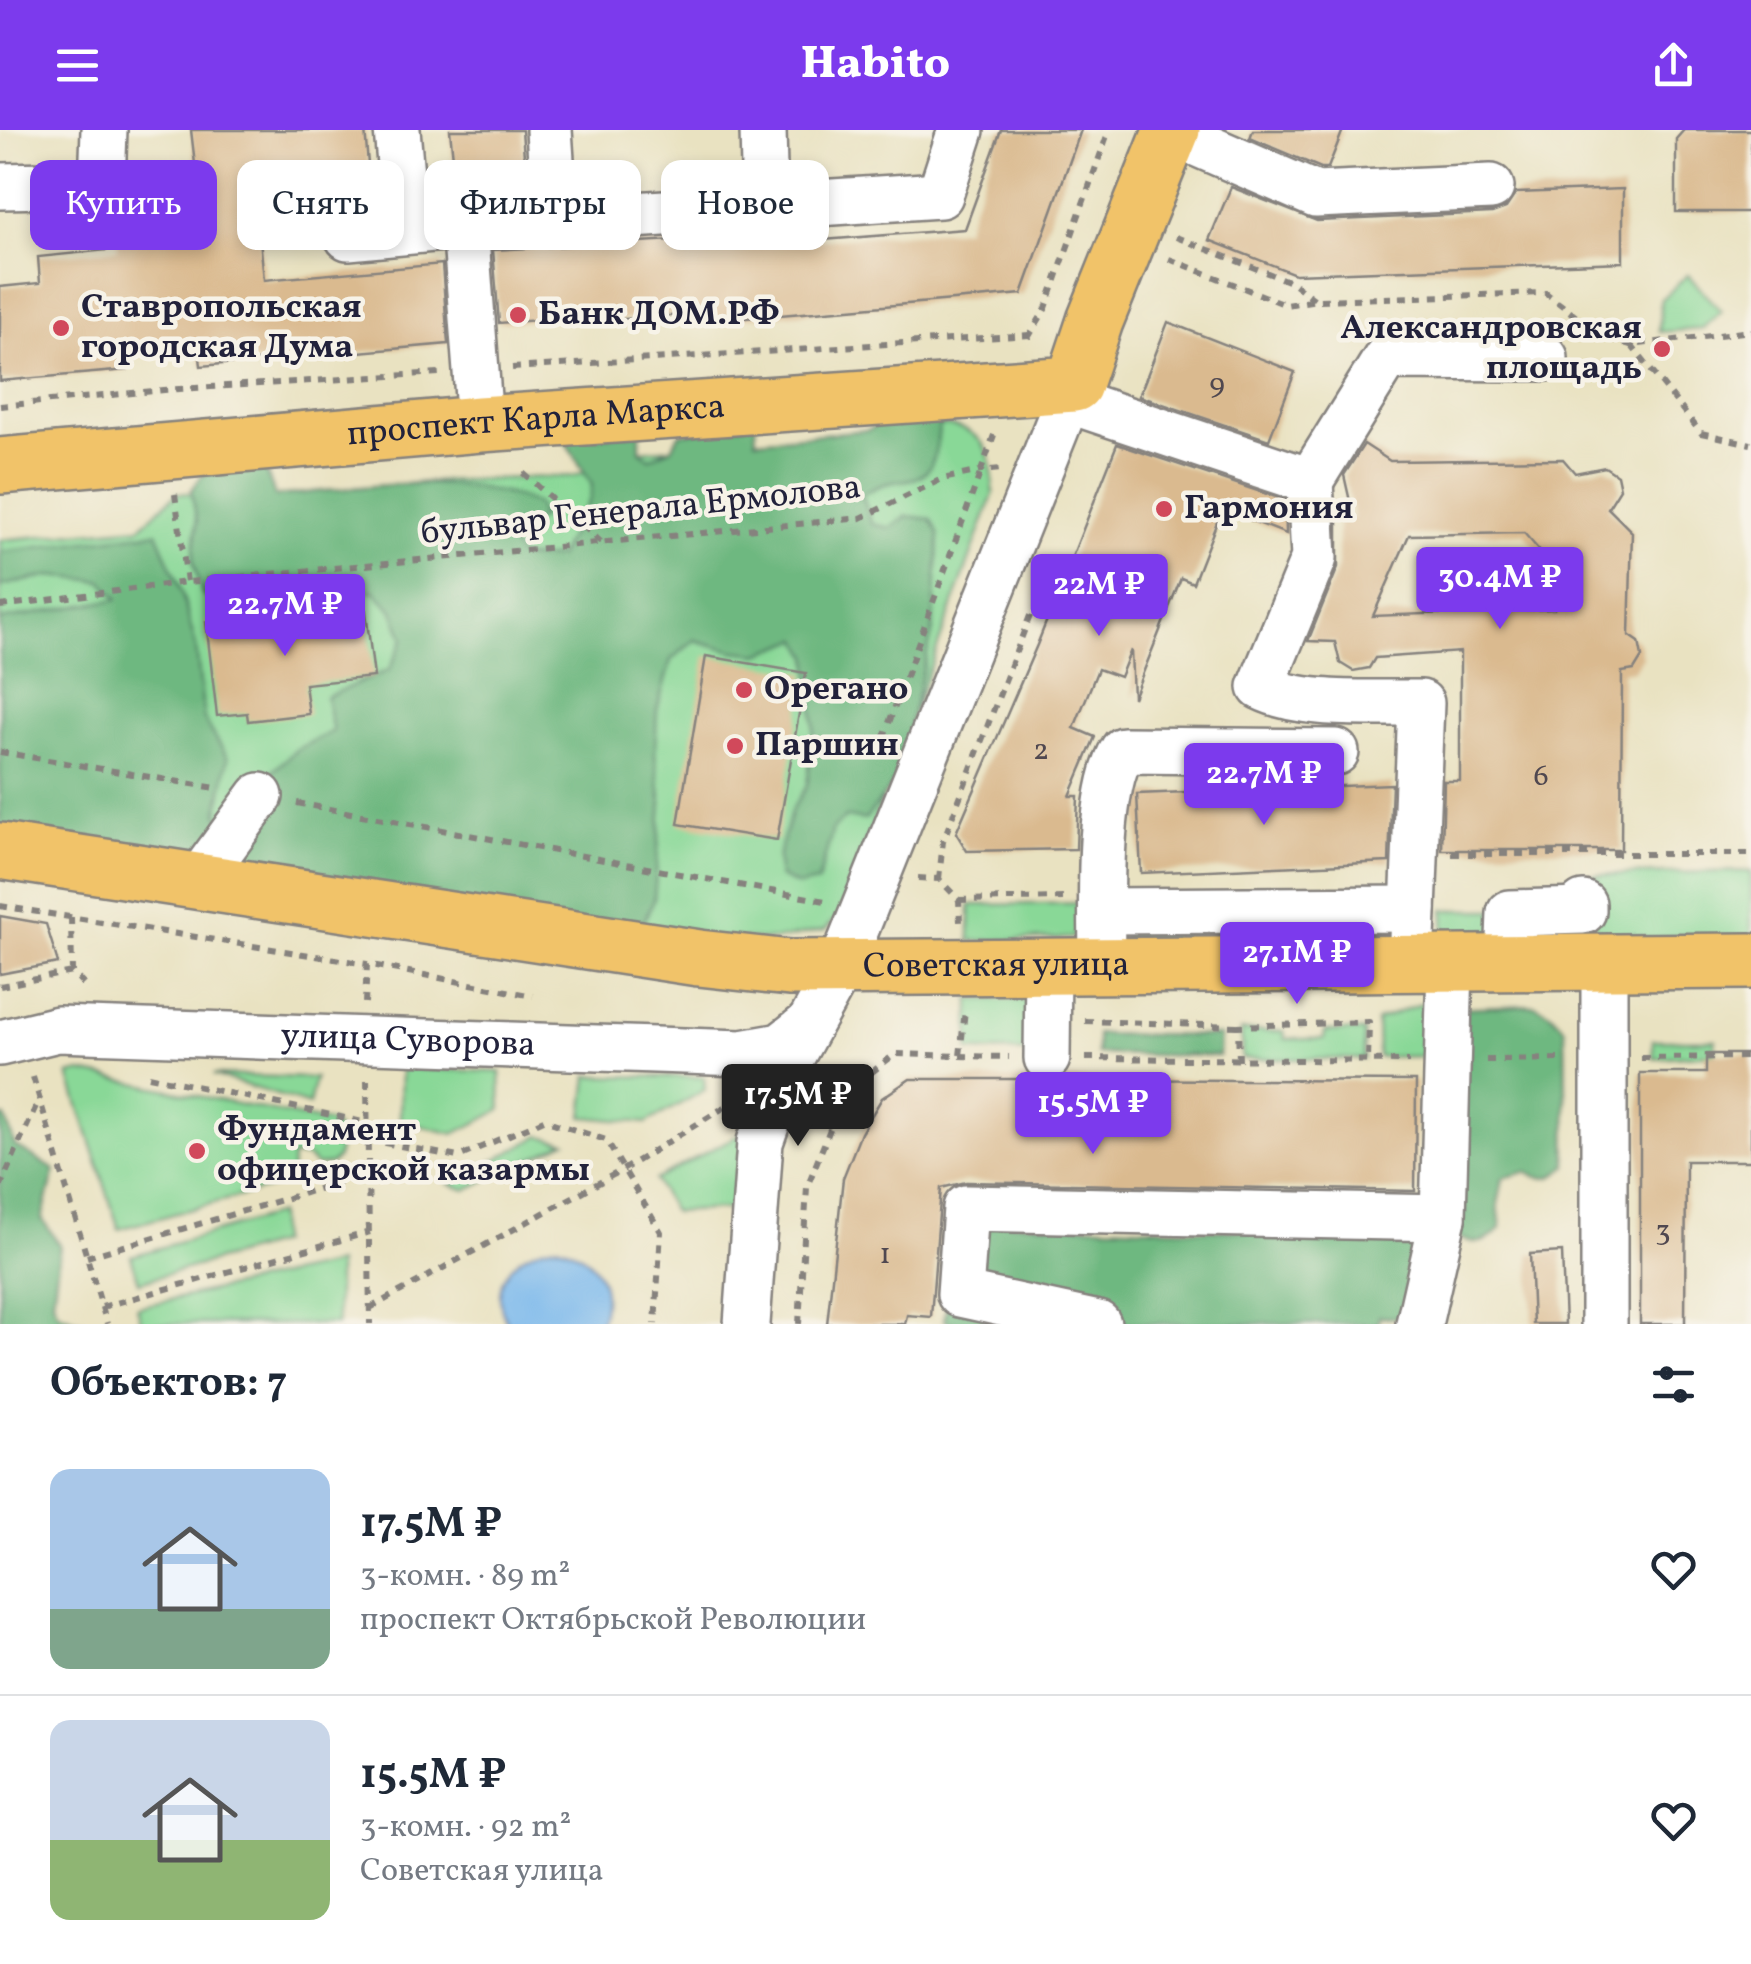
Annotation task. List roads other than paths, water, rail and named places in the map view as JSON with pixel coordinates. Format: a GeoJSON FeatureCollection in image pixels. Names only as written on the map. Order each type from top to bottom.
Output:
{"type":"FeatureCollection","features":[{"type":"Feature","properties":{"kind":"main road"},"geometry":{"type":"LineString","coordinates":[[1071,392],[1171,131]]}},
{"type":"Feature","properties":{"kind":"main road","name":"проспект Карла Маркса"},"geometry":{"type":"LineString","coordinates":[[0,466],[480,424],[1071,392]]}},
{"type":"Feature","properties":{"kind":"main road"},"geometry":{"type":"LineString","coordinates":[[0,852],[699,958],[840,969]]}},
{"type":"Feature","properties":{"kind":"main road","name":"Советская улица"},"geometry":{"type":"LineString","coordinates":[[840,969],[1048,964],[1751,961]]}},
{"type":"Feature","properties":{"kind":"street"},"geometry":{"type":"LineString","coordinates":[[0,186],[102,184],[104,130]]}},
{"type":"Feature","properties":{"kind":"street"},"geometry":{"type":"LineString","coordinates":[[397,130],[406,232],[424,230]]}},
{"type":"Feature","properties":{"kind":"street"},"geometry":{"type":"LineString","coordinates":[[549,130],[551,160]]}},
{"type":"Feature","properties":{"kind":"street"},"geometry":{"type":"LineString","coordinates":[[763,130],[764,160]]}},
{"type":"Feature","properties":{"kind":"street"},"geometry":{"type":"LineString","coordinates":[[829,203],[940,196],[961,130]]}},
{"type":"Feature","properties":{"kind":"street"},"geometry":{"type":"LineString","coordinates":[[1171,131],[1316,194],[1491,187]]}},
{"type":"Feature","properties":{"kind":"street"},"geometry":{"type":"LineString","coordinates":[[467,250],[480,424]]}},
{"type":"Feature","properties":{"kind":"street"},"geometry":{"type":"LineString","coordinates":[[1419,1324],[1444,1218],[1448,1061],[1431,965],[1413,910],[1421,703],[1321,700],[1276,695],[1262,688],[1314,558],[1310,480],[1386,358],[1545,358]]}},
{"type":"Feature","properties":{"kind":"street"},"geometry":{"type":"LineString","coordinates":[[747,1324],[760,1142],[789,1061],[840,969],[1071,392],[1310,480]]}},
{"type":"Feature","properties":{"kind":"street"},"geometry":{"type":"LineString","coordinates":[[1102,964],[1113,766],[1123,750],[1336,752]]}},
{"type":"Feature","properties":{"kind":"street"},"geometry":{"type":"LineString","coordinates":[[198,882],[260,796]]}},
{"type":"Feature","properties":{"kind":"street"},"geometry":{"type":"LineString","coordinates":[[1508,964],[1510,913],[1584,911],[1583,904]]}},
{"type":"Feature","properties":{"kind":"street"},"geometry":{"type":"LineString","coordinates":[[1102,911],[1413,910]]}},
{"type":"Feature","properties":{"kind":"street"},"geometry":{"type":"LineString","coordinates":[[1048,964],[1059,1058]]}},
{"type":"Feature","properties":{"kind":"street"},"geometry":{"type":"LineString","coordinates":[[1604,964],[1604,1324]]}},
{"type":"Feature","properties":{"kind":"street","name":"улица Суворова"},"geometry":{"type":"LineString","coordinates":[[9,1061],[58,1029],[742,1052],[781,1046],[809,1024]]}},
{"type":"Feature","properties":{"kind":"street"},"geometry":{"type":"LineString","coordinates":[[1098,1324],[960,1294],[966,1208],[1444,1218]]}},
{"type":"Feature","properties":{"kind":"water"},"geometry":{"type":"Polygon","coordinates":[[[556,1245],[582,1256],[598,1273],[604,1296],[600,1323],[508,1324],[500,1295],[508,1271],[528,1254],[556,1245]]]}},
{"type":"Feature","properties":{"kind":"place","name":"Банк ДОМ.РФ"},"geometry":{"type":"Point","coordinates":[518,315]}},
{"type":"Feature","properties":{"kind":"place","name":"Ставропольская городская Дума"},"geometry":{"type":"Point","coordinates":[61,328]}},
{"type":"Feature","properties":{"kind":"place","name":"Александровская площадь"},"geometry":{"type":"Point","coordinates":[1662,349]}},
{"type":"Feature","properties":{"kind":"place","name":"Гармония"},"geometry":{"type":"Point","coordinates":[1164,509]}},
{"type":"Feature","properties":{"kind":"place","name":"Орегано"},"geometry":{"type":"Point","coordinates":[744,690]}},
{"type":"Feature","properties":{"kind":"place","name":"Паршин"},"geometry":{"type":"Point","coordinates":[735,746]}},
{"type":"Feature","properties":{"kind":"place","name":"Фундамент офицерской казармы"},"geometry":{"type":"Point","coordinates":[197,1151]}}]}
